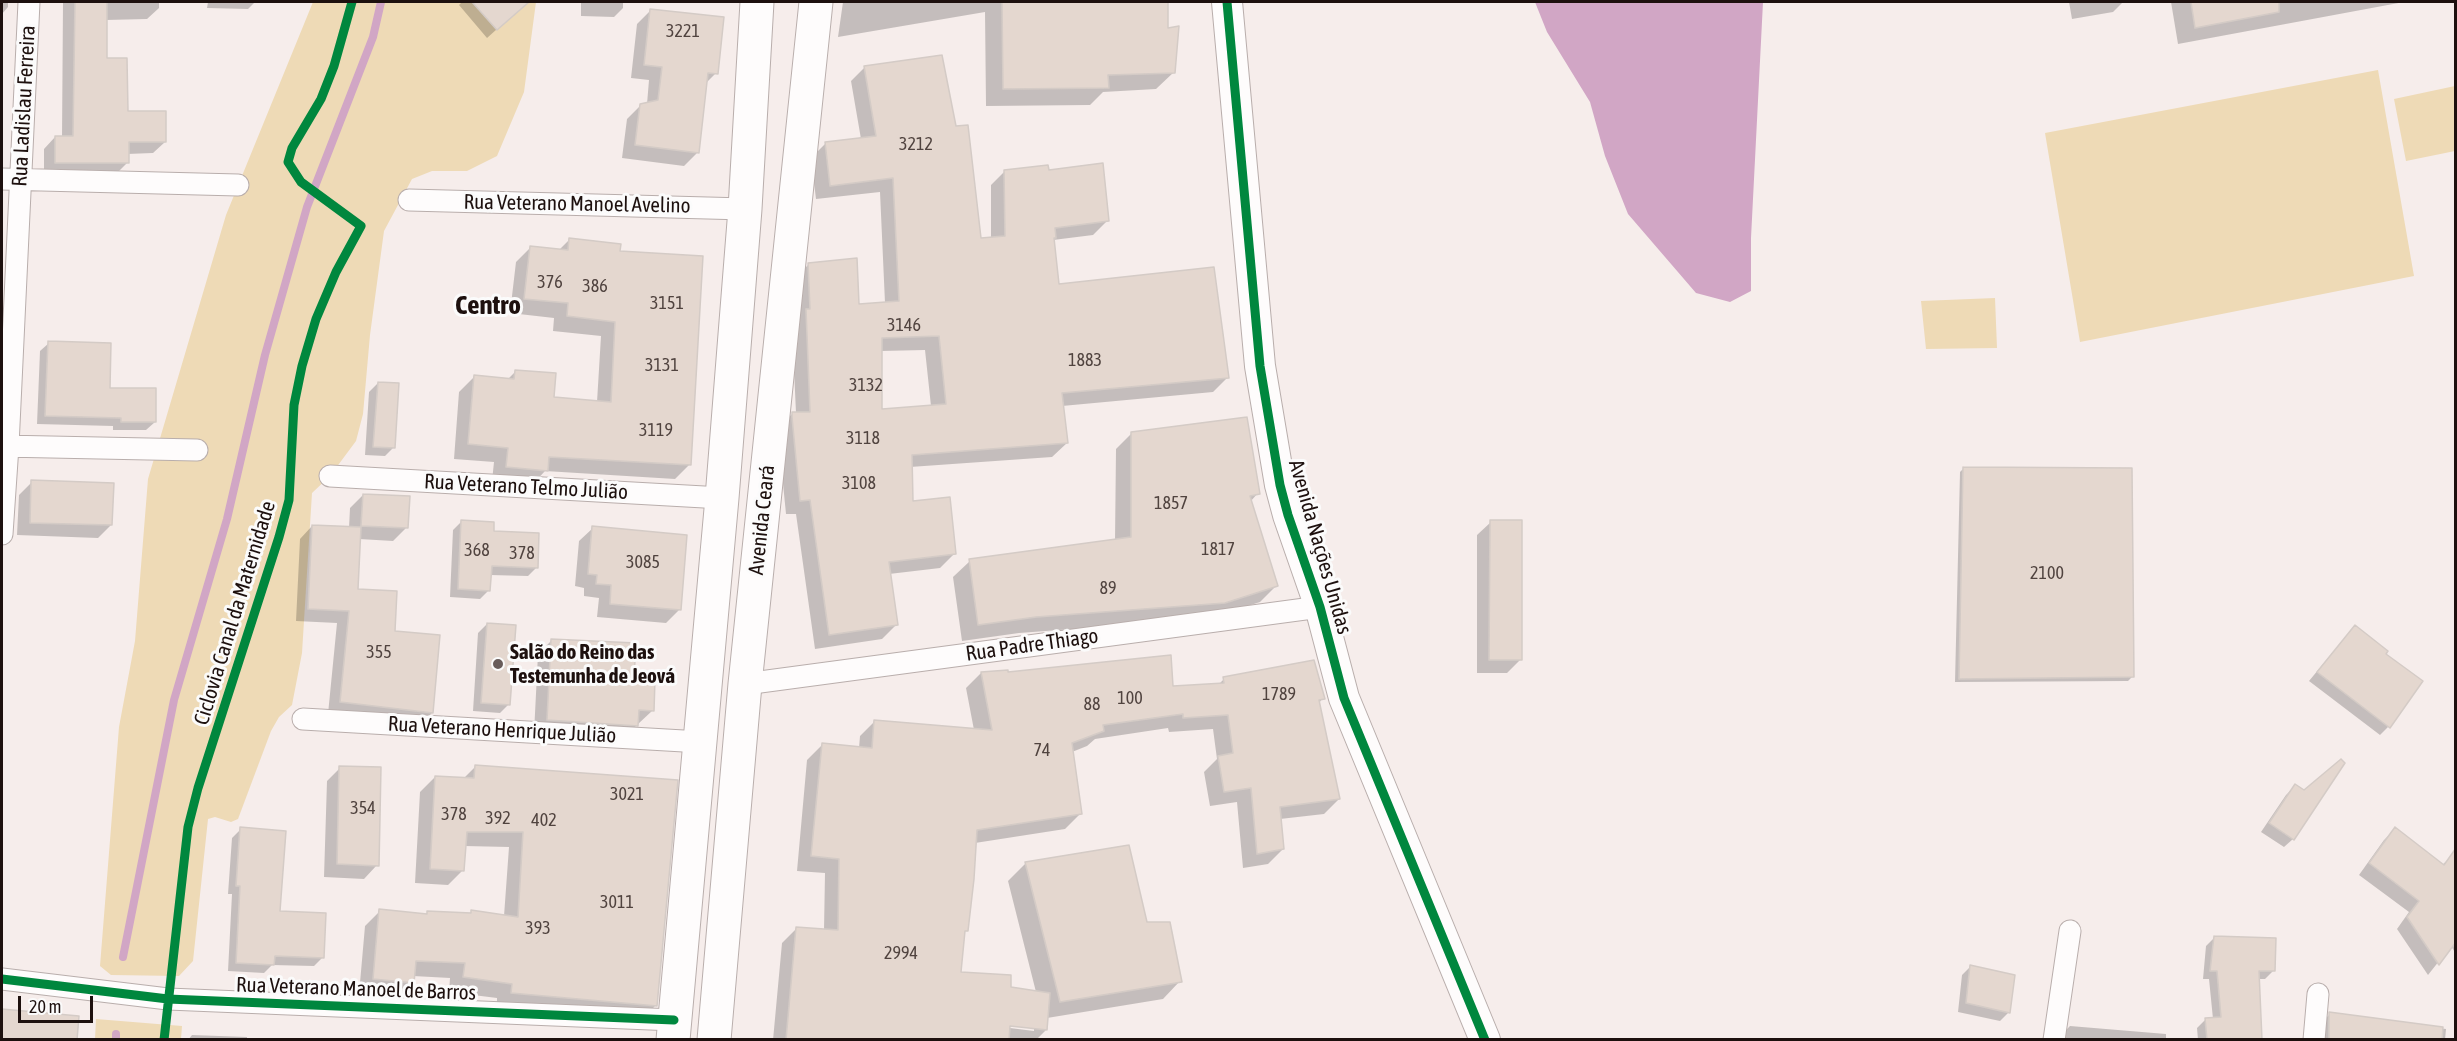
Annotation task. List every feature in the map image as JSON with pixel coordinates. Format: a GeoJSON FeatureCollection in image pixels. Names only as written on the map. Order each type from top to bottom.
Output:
{"type":"FeatureCollection","features":[{"type":"Feature","properties":{"kind":"main road","name":"Avenida Ceará"},"geometry":{"type":"LineString","coordinates":[[673,1030],[722,498],[745,208],[758,2]]}},
{"type":"Feature","properties":{"kind":"main road","name":"Avenida Ceará"},"geometry":{"type":"LineString","coordinates":[[714,1040],[744,684],[816,2]]}},
{"type":"Feature","properties":{"kind":"street","name":"Rua Ladislau Ferreira"},"geometry":{"type":"LineString","coordinates":[[2,534],[11,180],[29,2]]}},
{"type":"Feature","properties":{"kind":"street","name":"Avenida Nações Unidas"},"geometry":{"type":"LineString","coordinates":[[1227,2],[1260,366],[1280,485],[1320,607],[1344,698],[1485,1040]]}},
{"type":"Feature","properties":{"kind":"street"},"geometry":{"type":"LineString","coordinates":[[11,180],[238,185]]}},
{"type":"Feature","properties":{"kind":"street","name":"Rua Veterano Manoel Avelino"},"geometry":{"type":"LineString","coordinates":[[409,200],[745,208]]}},
{"type":"Feature","properties":{"kind":"street"},"geometry":{"type":"LineString","coordinates":[[5,446],[197,450]]}},
{"type":"Feature","properties":{"kind":"street","name":"Rua Veterano Telmo Julião"},"geometry":{"type":"LineString","coordinates":[[330,476],[722,498]]}},
{"type":"Feature","properties":{"kind":"street","name":"Rua Padre Thiago"},"geometry":{"type":"LineString","coordinates":[[744,684],[1320,607]]}},
{"type":"Feature","properties":{"kind":"street","name":"Rua Veterano Henrique Julião"},"geometry":{"type":"LineString","coordinates":[[303,718],[701,742]]}},
{"type":"Feature","properties":{"kind":"street"},"geometry":{"type":"LineString","coordinates":[[2054,1040],[2070,931]]}},
{"type":"Feature","properties":{"kind":"street","name":"Rua Veterano Manoel de Barros"},"geometry":{"type":"LineString","coordinates":[[2,979],[168,999],[673,1030]]}},
{"type":"Feature","properties":{"kind":"street"},"geometry":{"type":"LineString","coordinates":[[2314,1040],[2318,994]]}},
{"type":"Feature","properties":{"kind":"shaded area"},"geometry":{"type":"Polygon","coordinates":[[[313,2],[536,2],[524,92],[497,156],[467,171],[432,171],[412,179],[384,231],[370,335],[363,414],[356,441],[330,476],[312,493],[302,653],[292,705],[279,717],[271,731],[238,819],[231,822],[215,817],[208,819],[193,961],[179,976],[111,975],[100,966],[119,727],[135,641],[148,479],[226,215],[313,2]]]}},
{"type":"Feature","properties":{"kind":"shaded area"},"geometry":{"type":"Polygon","coordinates":[[[1535,2],[1763,2],[1751,238],[1751,291],[1730,302],[1696,293],[1628,214],[1605,156],[1590,102],[1547,32],[1535,2]]]}},
{"type":"Feature","properties":{"kind":"shaded area"},"geometry":{"type":"Polygon","coordinates":[[[2378,70],[2414,276],[2080,342],[2045,133],[2378,70]]]}},
{"type":"Feature","properties":{"kind":"shaded area"},"geometry":{"type":"Polygon","coordinates":[[[2455,86],[2455,151],[2406,161],[2394,99],[2455,86]]]}},
{"type":"Feature","properties":{"kind":"shaded area"},"geometry":{"type":"Polygon","coordinates":[[[1995,298],[1997,348],[1926,349],[1921,301],[1995,298]]]}},
{"type":"Feature","properties":{"kind":"shaded area"},"geometry":{"type":"Polygon","coordinates":[[[96,1019],[182,1026],[181,1039],[95,1039],[96,1019]]]}},
{"type":"Feature","properties":{"kind":"building"},"geometry":{"type":"Polygon","coordinates":[[[75,2],[107,2],[107,58],[127,58],[128,111],[166,111],[166,142],[129,142],[129,163],[55,163],[55,136],[73,136],[75,2]]]}},
{"type":"Feature","properties":{"kind":"building"},"geometry":{"type":"Polygon","coordinates":[[[472,2],[529,2],[497,30],[472,2]]]}},
{"type":"Feature","properties":{"kind":"building"},"geometry":{"type":"Polygon","coordinates":[[[1002,2],[1168,2],[1168,28],[1179,26],[1175,73],[1108,75],[1109,88],[1003,89],[1002,2]]]}},
{"type":"Feature","properties":{"kind":"building"},"geometry":{"type":"Polygon","coordinates":[[[2191,2],[2279,2],[2279,12],[2195,28],[2191,2]]]}},
{"type":"Feature","properties":{"kind":"building"},"geometry":{"type":"Polygon","coordinates":[[[650,9],[724,17],[718,74],[708,73],[699,153],[635,145],[640,104],[658,100],[662,67],[644,65],[650,9]]]}},
{"type":"Feature","properties":{"kind":"building"},"geometry":{"type":"Polygon","coordinates":[[[942,55],[956,126],[968,125],[981,238],[1005,236],[1004,170],[1048,165],[1049,170],[1103,163],[1109,221],[1055,228],[1059,284],[1214,267],[1229,378],[1062,393],[1068,443],[912,455],[913,501],[950,497],[956,554],[889,562],[898,625],[829,635],[810,500],[800,501],[792,412],[810,412],[806,309],[810,309],[808,263],[857,258],[859,304],[899,301],[893,178],[830,186],[825,142],[876,136],[864,66],[942,55]],[[939,336],[882,338],[882,409],[946,404],[939,336]]]}},
{"type":"Feature","properties":{"kind":"building"},"geometry":{"type":"Polygon","coordinates":[[[569,238],[621,244],[620,251],[703,256],[691,465],[549,457],[548,471],[506,467],[508,448],[468,444],[474,375],[514,379],[515,370],[556,373],[554,397],[611,402],[615,322],[567,316],[568,303],[524,299],[530,246],[568,250],[569,238]]]}},
{"type":"Feature","properties":{"kind":"building"},"geometry":{"type":"Polygon","coordinates":[[[48,341],[111,343],[110,388],[156,388],[156,422],[121,422],[121,418],[45,416],[48,341]]]}},
{"type":"Feature","properties":{"kind":"building"},"geometry":{"type":"Polygon","coordinates":[[[378,382],[399,383],[395,448],[373,447],[378,382]]]}},
{"type":"Feature","properties":{"kind":"building"},"geometry":{"type":"Polygon","coordinates":[[[1247,417],[1260,494],[1250,496],[1278,586],[1225,603],[1036,617],[978,625],[969,559],[1131,537],[1131,432],[1247,417]]]}},
{"type":"Feature","properties":{"kind":"building"},"geometry":{"type":"Polygon","coordinates":[[[1963,467],[2132,468],[2134,677],[1959,679],[1963,467]]]}},
{"type":"Feature","properties":{"kind":"building"},"geometry":{"type":"Polygon","coordinates":[[[31,480],[114,483],[112,525],[30,523],[31,480]]]}},
{"type":"Feature","properties":{"kind":"building"},"geometry":{"type":"Polygon","coordinates":[[[363,494],[410,496],[408,528],[361,526],[363,494]]]}},
{"type":"Feature","properties":{"kind":"building"},"geometry":{"type":"Polygon","coordinates":[[[461,520],[494,522],[494,531],[539,533],[538,568],[492,566],[490,591],[458,589],[461,520]]]}},
{"type":"Feature","properties":{"kind":"building"},"geometry":{"type":"Polygon","coordinates":[[[1490,520],[1522,520],[1522,660],[1489,660],[1490,520]]]}},
{"type":"Feature","properties":{"kind":"building"},"geometry":{"type":"Polygon","coordinates":[[[312,525],[361,527],[358,589],[397,591],[395,631],[440,635],[433,713],[340,702],[349,611],[308,609],[312,525]]]}},
{"type":"Feature","properties":{"kind":"building"},"geometry":{"type":"Polygon","coordinates":[[[592,526],[687,535],[681,610],[610,604],[611,585],[596,584],[597,575],[588,574],[592,526]]]}},
{"type":"Feature","properties":{"kind":"building","name":"Salão do Reino das Testemunha de Jeová"},"geometry":{"type":"Polygon","coordinates":[[[487,623],[516,625],[510,705],[481,703],[487,623]]]}},
{"type":"Feature","properties":{"kind":"building"},"geometry":{"type":"Polygon","coordinates":[[[2355,625],[2388,651],[2386,654],[2423,681],[2390,728],[2317,672],[2355,625]]]}},
{"type":"Feature","properties":{"kind":"building"},"geometry":{"type":"Polygon","coordinates":[[[551,639],[636,643],[634,678],[655,679],[654,711],[639,710],[638,726],[547,720],[551,639]]]}},
{"type":"Feature","properties":{"kind":"building"},"geometry":{"type":"Polygon","coordinates":[[[1171,655],[1173,686],[1224,683],[1223,677],[1314,660],[1325,699],[1319,700],[1340,799],[1280,807],[1284,849],[1257,854],[1251,788],[1224,792],[1218,756],[1233,753],[1228,715],[1183,718],[1183,714],[1103,725],[1104,731],[1072,743],[1082,814],[977,830],[974,879],[961,972],[1011,975],[1011,987],[1050,993],[1047,1030],[1010,1026],[1009,1040],[786,1040],[796,927],[838,930],[839,859],[811,856],[822,743],[872,748],[874,720],[992,730],[981,672],[1008,670],[1008,672],[1171,655]]]}},
{"type":"Feature","properties":{"kind":"building"},"geometry":{"type":"Polygon","coordinates":[[[2341,759],[2345,763],[2294,840],[2269,823],[2295,784],[2304,790],[2341,759]]]}},
{"type":"Feature","properties":{"kind":"building"},"geometry":{"type":"Polygon","coordinates":[[[475,765],[678,780],[657,1006],[511,993],[512,984],[463,977],[465,963],[416,961],[414,983],[373,979],[379,909],[427,914],[427,911],[471,913],[471,910],[518,917],[523,832],[467,832],[464,871],[430,869],[435,776],[474,778],[475,765]]]}},
{"type":"Feature","properties":{"kind":"building"},"geometry":{"type":"Polygon","coordinates":[[[339,766],[381,767],[379,866],[337,864],[339,766]]]}},
{"type":"Feature","properties":{"kind":"building"},"geometry":{"type":"Polygon","coordinates":[[[240,827],[286,831],[280,911],[326,913],[324,958],[275,956],[274,965],[236,963],[240,886],[236,886],[240,827]]]}},
{"type":"Feature","properties":{"kind":"building"},"geometry":{"type":"Polygon","coordinates":[[[2395,827],[2444,865],[2456,848],[2456,942],[2439,965],[2407,917],[2419,901],[2369,863],[2395,827]]]}},
{"type":"Feature","properties":{"kind":"building"},"geometry":{"type":"Polygon","coordinates":[[[1129,845],[1147,922],[1170,922],[1182,982],[1060,1002],[1025,862],[1129,845]]]}},
{"type":"Feature","properties":{"kind":"building"},"geometry":{"type":"Polygon","coordinates":[[[2214,936],[2276,938],[2275,971],[2259,971],[2262,1040],[2207,1040],[2205,1018],[2221,1017],[2217,971],[2210,971],[2214,936]]]}},
{"type":"Feature","properties":{"kind":"building"},"geometry":{"type":"Polygon","coordinates":[[[1970,965],[2015,975],[2010,1013],[1966,1003],[1970,965]]]}},
{"type":"Feature","properties":{"kind":"building"},"geometry":{"type":"Polygon","coordinates":[[[2,1009],[79,1016],[77,1040],[2,1040],[2,1009]]]}},
{"type":"Feature","properties":{"kind":"building"},"geometry":{"type":"Polygon","coordinates":[[[2329,1012],[2443,1027],[2442,1040],[2329,1040],[2329,1012]]]}},
{"type":"Feature","properties":{"kind":"waterway"},"geometry":{"type":"LineString","coordinates":[[123,957],[174,700],[227,519],[265,355],[307,207],[373,37],[381,2]]}},
{"type":"Feature","properties":{"kind":"waterway"},"geometry":{"type":"LineString","coordinates":[[116,1034],[116,1040]]}},
{"type":"Feature","properties":{"kind":"cycle path","name":"Ciclovia Canal da Maternidade"},"geometry":{"type":"LineString","coordinates":[[164,1040],[188,827],[198,788],[289,500],[294,405],[302,366],[316,319],[336,272],[361,226],[301,182],[288,162],[292,148],[321,99],[334,66],[352,2]]}},
{"type":"Feature","properties":{"kind":"cycle path"},"geometry":{"type":"LineString","coordinates":[[1227,2],[1260,366],[1280,485],[1320,607],[1344,698],[1485,1040]]}},
{"type":"Feature","properties":{"kind":"cycle path"},"geometry":{"type":"LineString","coordinates":[[2,979],[168,999],[674,1020]]}},
{"type":"Feature","properties":{"kind":"place","name":"Salão do Reino das Testemunha de Jeová"},"geometry":{"type":"Point","coordinates":[498,664]}},
{"type":"Feature","properties":{"kind":"district","name":"Centro"},"geometry":{"type":"Point","coordinates":[488,305]}}]}
